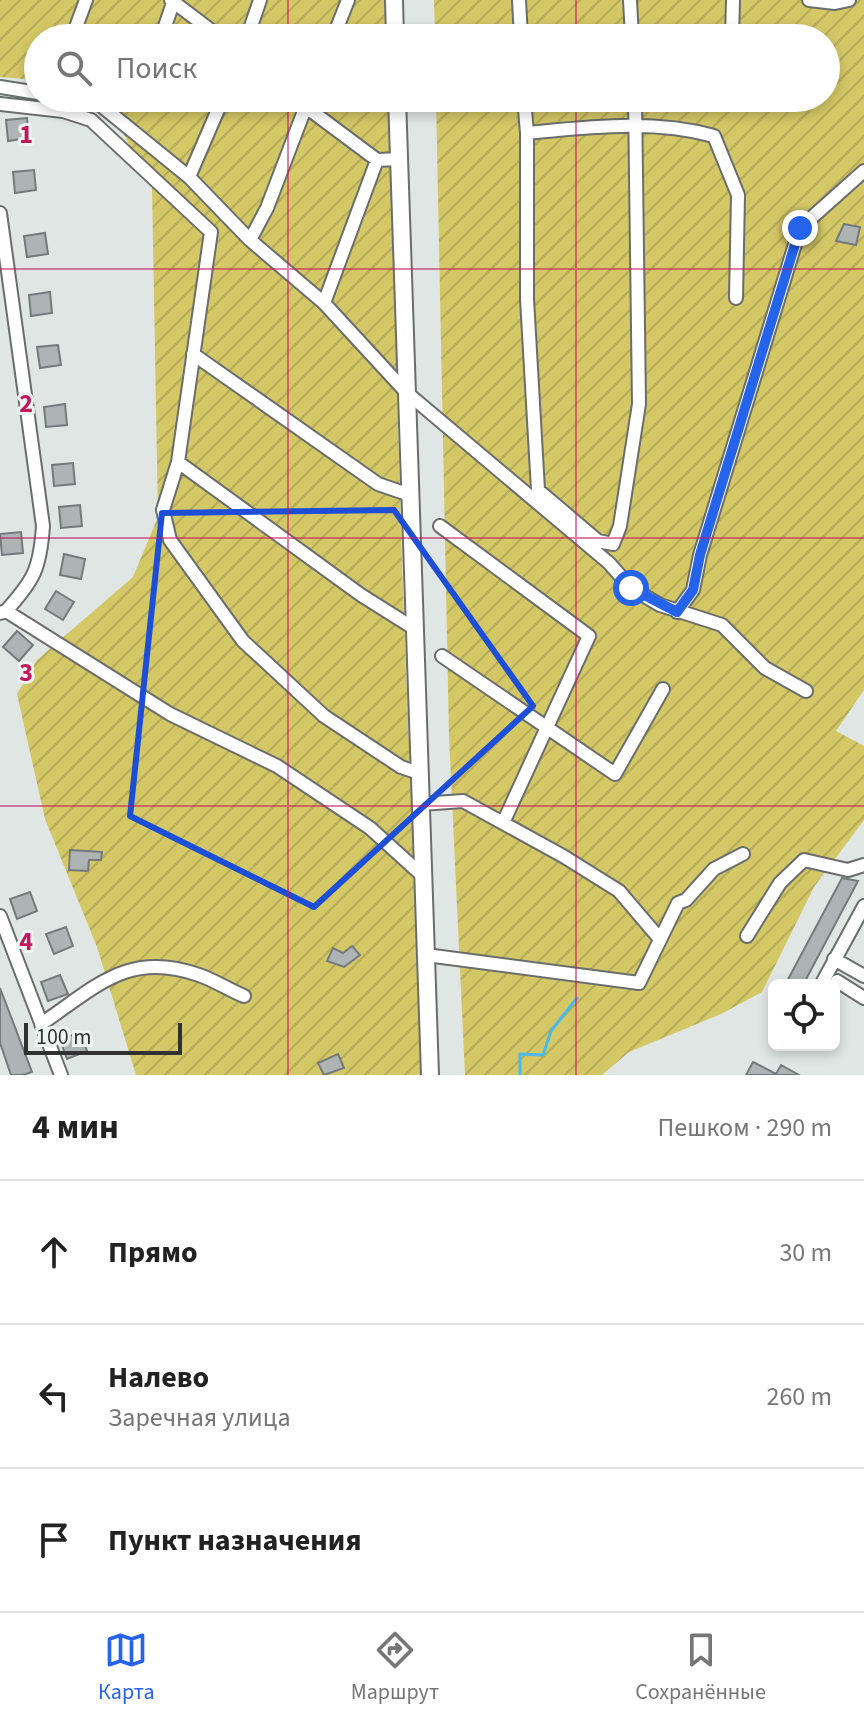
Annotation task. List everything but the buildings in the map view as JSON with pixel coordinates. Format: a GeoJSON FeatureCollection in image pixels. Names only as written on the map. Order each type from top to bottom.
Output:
{"type":"FeatureCollection","features":[{"type":"Feature","properties":{"kind":"main road"},"geometry":{"type":"LineString","coordinates":[[394,0],[395,24]]}},
{"type":"Feature","properties":{"kind":"main road"},"geometry":{"type":"LineString","coordinates":[[397,112],[430,1075]]}},
{"type":"Feature","properties":{"kind":"street"},"geometry":{"type":"LineString","coordinates":[[77,24],[86,0]]}},
{"type":"Feature","properties":{"kind":"street"},"geometry":{"type":"LineString","coordinates":[[252,24],[260,0]]}},
{"type":"Feature","properties":{"kind":"street"},"geometry":{"type":"LineString","coordinates":[[339,24],[348,0]]}},
{"type":"Feature","properties":{"kind":"street"},"geometry":{"type":"LineString","coordinates":[[519,0],[520,24]]}},
{"type":"Feature","properties":{"kind":"street"},"geometry":{"type":"LineString","coordinates":[[630,0],[631,24]]}},
{"type":"Feature","properties":{"kind":"street"},"geometry":{"type":"LineString","coordinates":[[732,24],[733,0]]}},
{"type":"Feature","properties":{"kind":"street"},"geometry":{"type":"LineString","coordinates":[[809,0],[835,3],[849,0]]}},
{"type":"Feature","properties":{"kind":"street"},"geometry":{"type":"LineString","coordinates":[[166,24],[173,1],[203,24]]}},
{"type":"Feature","properties":{"kind":"street"},"geometry":{"type":"LineString","coordinates":[[0,87],[24,91]]}},
{"type":"Feature","properties":{"kind":"street"},"geometry":{"type":"LineString","coordinates":[[0,104],[24,107]]}},
{"type":"Feature","properties":{"kind":"street"},"geometry":{"type":"LineString","coordinates":[[66,112],[91,120],[211,232],[178,462],[163,510],[170,540],[243,641],[324,716],[401,767],[419,773]]}},
{"type":"Feature","properties":{"kind":"street"},"geometry":{"type":"LineString","coordinates":[[109,112],[189,177],[250,240],[324,303],[406,392],[609,563],[631,588],[677,612],[722,625],[765,668],[806,691]]}},
{"type":"Feature","properties":{"kind":"street"},"geometry":{"type":"LineString","coordinates":[[189,177],[217,112]]}},
{"type":"Feature","properties":{"kind":"street"},"geometry":{"type":"LineString","coordinates":[[250,240],[267,208],[304,112]]}},
{"type":"Feature","properties":{"kind":"street"},"geometry":{"type":"LineString","coordinates":[[318,112],[377,160],[399,159]]}},
{"type":"Feature","properties":{"kind":"street"},"geometry":{"type":"LineString","coordinates":[[525,112],[527,299],[538,490],[598,541],[613,544],[620,526],[639,404],[636,112]]}},
{"type":"Feature","properties":{"kind":"street"},"geometry":{"type":"LineString","coordinates":[[527,133],[636,125],[691,130],[714,136],[738,195],[736,298]]}},
{"type":"Feature","properties":{"kind":"street"},"geometry":{"type":"LineString","coordinates":[[324,303],[377,160]]}},
{"type":"Feature","properties":{"kind":"street"},"geometry":{"type":"LineString","coordinates":[[677,612],[693,590],[700,555],[800,228],[864,171]]}},
{"type":"Feature","properties":{"kind":"street"},"geometry":{"type":"LineString","coordinates":[[0,213],[43,526],[41,563],[31,584],[3,612],[170,714],[277,766],[370,828],[423,876]]}},
{"type":"Feature","properties":{"kind":"street"},"geometry":{"type":"LineString","coordinates":[[193,354],[378,484],[410,495]]}},
{"type":"Feature","properties":{"kind":"street"},"geometry":{"type":"LineString","coordinates":[[178,462],[361,595],[415,629]]}},
{"type":"Feature","properties":{"kind":"street"},"geometry":{"type":"LineString","coordinates":[[440,526],[589,636],[545,725],[503,823]]}},
{"type":"Feature","properties":{"kind":"street"},"geometry":{"type":"LineString","coordinates":[[442,656],[615,774],[663,689]]}},
{"type":"Feature","properties":{"kind":"street"},"geometry":{"type":"LineString","coordinates":[[421,804],[463,801],[563,856],[619,891],[659,938]]}},
{"type":"Feature","properties":{"kind":"street"},"geometry":{"type":"LineString","coordinates":[[426,955],[639,983],[678,903],[686,900],[714,869],[743,854]]}},
{"type":"Feature","properties":{"kind":"street"},"geometry":{"type":"LineString","coordinates":[[747,936],[780,883],[804,860],[848,870],[864,865]]}},
{"type":"Feature","properties":{"kind":"street"},"geometry":{"type":"LineString","coordinates":[[824,979],[864,906]]}},
{"type":"Feature","properties":{"kind":"street"},"geometry":{"type":"LineString","coordinates":[[0,916],[61,1075]]}},
{"type":"Feature","properties":{"kind":"street"},"geometry":{"type":"LineString","coordinates":[[834,959],[864,976]]}},
{"type":"Feature","properties":{"kind":"street"},"geometry":{"type":"LineString","coordinates":[[41,1024],[121,970],[141,965],[199,975],[244,996]]}},
{"type":"Feature","properties":{"kind":"street"},"geometry":{"type":"LineString","coordinates":[[840,983],[864,998]]}},
{"type":"Feature","properties":{"kind":"highlighted area"},"geometry":{"type":"Polygon","coordinates":[[[394,510],[533,706],[314,907],[130,816],[162,513],[394,510]]]}},
{"type":"Feature","properties":{"kind":"shaded area"},"geometry":{"type":"Polygon","coordinates":[[[0,0],[386,0],[387,24],[24,24],[24,79],[0,77],[0,0]]]}},
{"type":"Feature","properties":{"kind":"shaded area"},"geometry":{"type":"Polygon","coordinates":[[[434,0],[864,0],[864,690],[836,731],[864,746],[864,820],[814,887],[762,992],[721,1014],[629,1052],[602,1075],[465,1075],[449,736],[436,112],[840,112],[840,24],[435,24],[434,0]]]}},
{"type":"Feature","properties":{"kind":"shaded area"},"geometry":{"type":"Polygon","coordinates":[[[112,112],[389,112],[402,565],[422,1075],[136,1075],[97,947],[45,819],[17,694],[37,660],[133,577],[158,517],[152,187],[112,112]]]}},
{"type":"Feature","properties":{"kind":"waterway"},"geometry":{"type":"LineString","coordinates":[[520,1075],[520,1054],[543,1055],[551,1031],[577,998]]}},
{"type":"Feature","properties":{"kind":"route"},"geometry":{"type":"LineString","coordinates":[[631,588],[677,612],[693,590],[700,555],[800,228]]}}]}
